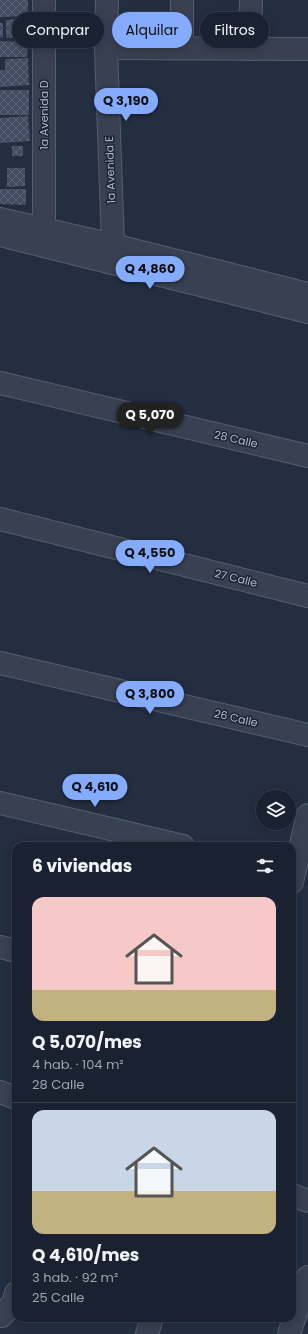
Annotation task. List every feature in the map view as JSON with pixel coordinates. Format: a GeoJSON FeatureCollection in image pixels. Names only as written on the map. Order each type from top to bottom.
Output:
{"type":"FeatureCollection","features":[{"type":"Feature","properties":{"kind":"street","name":"1a Avenida D"},"geometry":{"type":"LineString","coordinates":[[44,0],[44,229]]}},
{"type":"Feature","properties":{"kind":"street","name":"1a Avenida E"},"geometry":{"type":"LineString","coordinates":[[107,0],[106,48],[113,245]]}},
{"type":"Feature","properties":{"kind":"street"},"geometry":{"type":"LineString","coordinates":[[182,0],[182,12]]}},
{"type":"Feature","properties":{"kind":"street"},"geometry":{"type":"LineString","coordinates":[[250,49],[251,0]]}},
{"type":"Feature","properties":{"kind":"street"},"geometry":{"type":"LineString","coordinates":[[106,48],[112,48]]}},
{"type":"Feature","properties":{"kind":"street"},"geometry":{"type":"LineString","coordinates":[[182,48],[308,48]]}},
{"type":"Feature","properties":{"kind":"street"},"geometry":{"type":"LineString","coordinates":[[0,219],[113,245],[308,294]]}},
{"type":"Feature","properties":{"kind":"street"},"geometry":{"type":"LineString","coordinates":[[0,235],[308,312]]}},
{"type":"Feature","properties":{"kind":"street","name":"28 Calle"},"geometry":{"type":"LineString","coordinates":[[0,383],[308,456]]}},
{"type":"Feature","properties":{"kind":"street","name":"27 Calle"},"geometry":{"type":"LineString","coordinates":[[0,519],[308,596]]}},
{"type":"Feature","properties":{"kind":"street","name":"26 Calle"},"geometry":{"type":"LineString","coordinates":[[0,663],[308,734]]}},
{"type":"Feature","properties":{"kind":"street"},"geometry":{"type":"LineString","coordinates":[[0,802],[166,842]]}},
{"type":"Feature","properties":{"kind":"street"},"geometry":{"type":"LineString","coordinates":[[296,864],[308,815]]}},
{"type":"Feature","properties":{"kind":"street"},"geometry":{"type":"LineString","coordinates":[[0,947],[12,951]]}},
{"type":"Feature","properties":{"kind":"street"},"geometry":{"type":"LineString","coordinates":[[0,1092],[12,1096]]}},
{"type":"Feature","properties":{"kind":"street"},"geometry":{"type":"LineString","coordinates":[[296,1196],[308,1201]]}},
{"type":"Feature","properties":{"kind":"street"},"geometry":{"type":"LineString","coordinates":[[296,1313],[308,1277]]}},
{"type":"Feature","properties":{"kind":"street"},"geometry":{"type":"LineString","coordinates":[[1,1316],[12,1304]]}},
{"type":"Feature","properties":{"kind":"street"},"geometry":{"type":"LineString","coordinates":[[146,1334],[150,1322]]}},
{"type":"Feature","properties":{"kind":"street"},"geometry":{"type":"LineString","coordinates":[[289,1334],[293,1322]]}},
{"type":"Feature","properties":{"kind":"building"},"geometry":{"type":"Polygon","coordinates":[[[0,0],[28,0],[28,12],[12,12],[12,17],[0,17],[0,0]]]}},
{"type":"Feature","properties":{"kind":"building"},"geometry":{"type":"Polygon","coordinates":[[[6,20],[12,20],[12,38],[6,38],[6,20]]]}},
{"type":"Feature","properties":{"kind":"building"},"geometry":{"type":"Polygon","coordinates":[[[0,23],[3,23],[3,37],[0,38],[0,23]]]}},
{"type":"Feature","properties":{"kind":"building"},"geometry":{"type":"Polygon","coordinates":[[[0,41],[12,41],[12,48],[28,48],[27,57],[0,57],[0,41]]]}},
{"type":"Feature","properties":{"kind":"building"},"geometry":{"type":"Polygon","coordinates":[[[28,58],[29,85],[0,87],[0,70],[5,70],[5,59],[28,58]]]}},
{"type":"Feature","properties":{"kind":"building"},"geometry":{"type":"Polygon","coordinates":[[[0,90],[29,90],[29,115],[0,115],[0,90]]]}},
{"type":"Feature","properties":{"kind":"building"},"geometry":{"type":"Polygon","coordinates":[[[28,116],[30,141],[0,143],[0,118],[28,116]]]}},
{"type":"Feature","properties":{"kind":"building"},"geometry":{"type":"Polygon","coordinates":[[[12,146],[23,146],[23,156],[12,156],[12,146]]]}},
{"type":"Feature","properties":{"kind":"building"},"geometry":{"type":"Polygon","coordinates":[[[7,168],[25,168],[25,186],[7,187],[7,168]]]}},
{"type":"Feature","properties":{"kind":"building"},"geometry":{"type":"Polygon","coordinates":[[[0,189],[26,189],[26,205],[0,204],[0,189]]]}}]}
